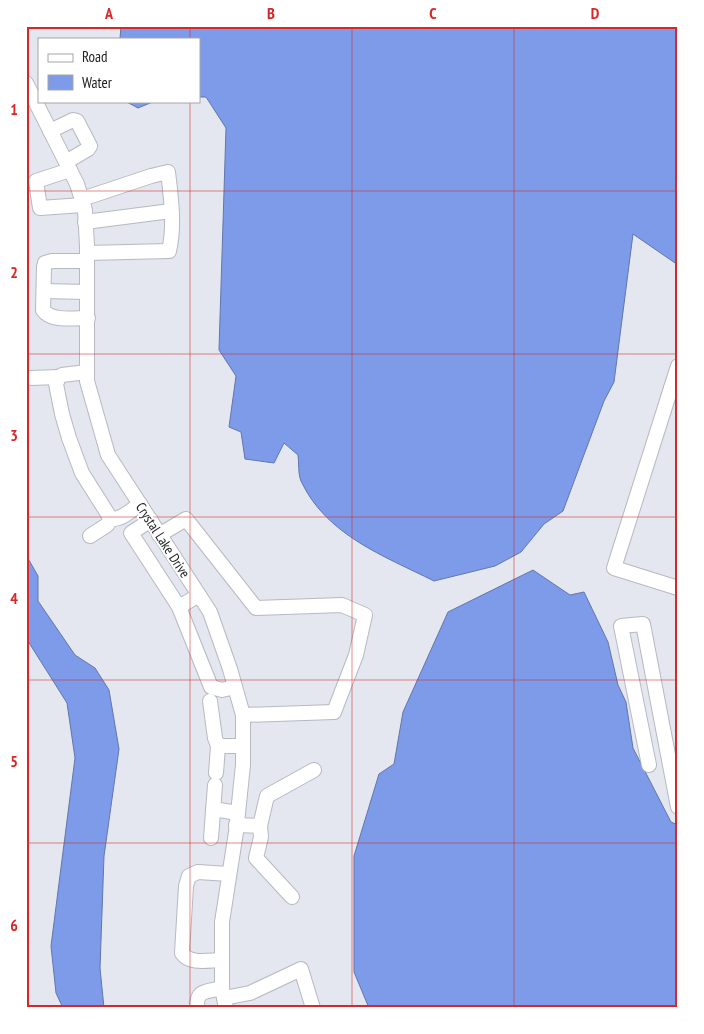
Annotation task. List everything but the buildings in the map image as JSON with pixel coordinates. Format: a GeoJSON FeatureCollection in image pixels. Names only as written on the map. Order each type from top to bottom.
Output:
{"type":"FeatureCollection","features":[{"type":"Feature","properties":{"kind":"street","name":"Crystal Lake Drive"},"geometry":{"type":"LineString","coordinates":[[26,83],[32,107],[50,131],[77,184],[82,202],[87,257],[87,381],[108,455],[210,612],[243,715],[243,765],[222,922],[224,998]]}},
{"type":"Feature","properties":{"kind":"street"},"geometry":{"type":"LineString","coordinates":[[50,131],[73,120],[77,120],[90,146],[68,166],[36,181],[40,208],[82,202],[134,181],[168,172],[172,242],[169,251],[87,257],[52,261],[45,264],[44,310],[49,316],[88,318]]}},
{"type":"Feature","properties":{"kind":"street"},"geometry":{"type":"LineString","coordinates":[[85,222],[171,211]]}},
{"type":"Feature","properties":{"kind":"street"},"geometry":{"type":"LineString","coordinates":[[44,291],[87,292]]}},
{"type":"Feature","properties":{"kind":"street"},"geometry":{"type":"LineString","coordinates":[[678,366],[674,389],[614,568],[678,588]]}},
{"type":"Feature","properties":{"kind":"street"},"geometry":{"type":"LineString","coordinates":[[31,378],[59,377],[88,372]]}},
{"type":"Feature","properties":{"kind":"street"},"geometry":{"type":"LineString","coordinates":[[59,377],[56,384],[69,438],[82,473],[111,519]]}},
{"type":"Feature","properties":{"kind":"street"},"geometry":{"type":"LineString","coordinates":[[90,536],[107,525],[111,519],[120,518],[140,504]]}},
{"type":"Feature","properties":{"kind":"street"},"geometry":{"type":"LineString","coordinates":[[159,535],[186,519],[256,608],[342,605],[365,615],[356,655],[334,712],[243,715]]}},
{"type":"Feature","properties":{"kind":"street"},"geometry":{"type":"LineString","coordinates":[[151,520],[131,533],[179,606],[211,687],[222,690],[235,686]]}},
{"type":"Feature","properties":{"kind":"street"},"geometry":{"type":"LineString","coordinates":[[179,606],[199,594]]}},
{"type":"Feature","properties":{"kind":"street"},"geometry":{"type":"LineString","coordinates":[[649,766],[621,626],[643,624],[678,807]]}},
{"type":"Feature","properties":{"kind":"street"},"geometry":{"type":"LineString","coordinates":[[210,701],[215,738],[218,746],[211,838]]}},
{"type":"Feature","properties":{"kind":"street"},"geometry":{"type":"LineString","coordinates":[[218,746],[243,746]]}},
{"type":"Feature","properties":{"kind":"street"},"geometry":{"type":"LineString","coordinates":[[292,898],[256,858],[261,837],[260,826],[267,796],[314,770]]}},
{"type":"Feature","properties":{"kind":"street"},"geometry":{"type":"LineString","coordinates":[[213,809],[260,826]]}},
{"type":"Feature","properties":{"kind":"street"},"geometry":{"type":"LineString","coordinates":[[222,960],[193,961],[182,953],[186,886],[189,876],[198,872],[229,874]]}},
{"type":"Feature","properties":{"kind":"street"},"geometry":{"type":"LineString","coordinates":[[197,1008],[196,998],[203,992],[224,998],[250,993],[301,969],[313,1008]]}},
{"type":"Feature","properties":{"kind":"water"},"geometry":{"type":"Polygon","coordinates":[[[121,26],[678,26],[678,265],[633,234],[614,382],[604,401],[563,511],[544,524],[521,552],[495,566],[434,581],[358,542],[325,516],[312,500],[301,481],[298,455],[284,443],[274,463],[245,459],[241,432],[229,427],[236,376],[219,350],[226,128],[206,97],[200,97],[200,38],[120,38],[121,26]]]}},
{"type":"Feature","properties":{"kind":"water"},"geometry":{"type":"Polygon","coordinates":[[[127,102],[153,102],[138,108],[127,102]]]}},
{"type":"Feature","properties":{"kind":"water"},"geometry":{"type":"Polygon","coordinates":[[[26,555],[38,576],[38,601],[75,655],[95,668],[109,690],[119,749],[104,856],[100,968],[104,1008],[63,1008],[56,993],[51,946],[75,758],[67,703],[26,638],[26,555]]]}},
{"type":"Feature","properties":{"kind":"water"},"geometry":{"type":"Polygon","coordinates":[[[533,570],[570,595],[584,592],[608,642],[618,685],[626,702],[633,748],[671,822],[678,825],[678,1008],[369,1008],[354,972],[354,856],[379,774],[394,764],[403,712],[448,612],[533,570]]]}}]}
